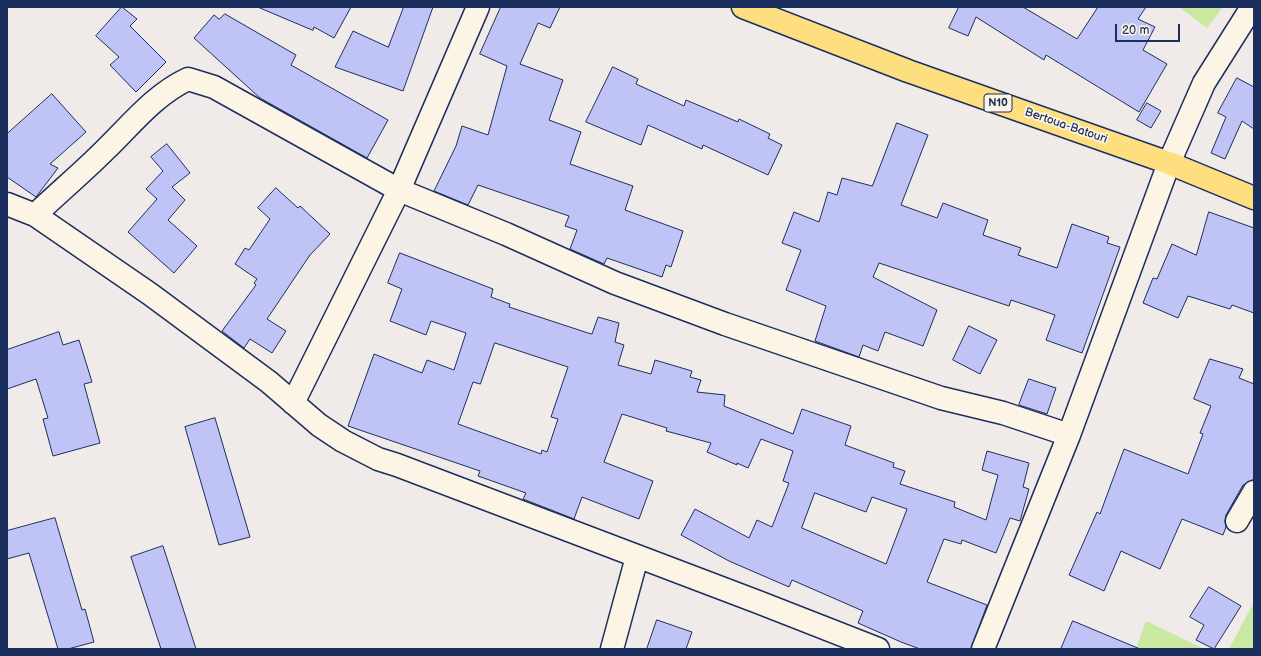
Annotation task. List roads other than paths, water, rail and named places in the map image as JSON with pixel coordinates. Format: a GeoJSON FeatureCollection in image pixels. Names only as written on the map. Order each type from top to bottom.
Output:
{"type":"FeatureCollection","features":[{"type":"Feature","properties":{"kind":"highway","name":"Bertoua-Batouri"},"geometry":{"type":"LineString","coordinates":[[744,7],[908,71],[1169,163],[1254,198]]}},
{"type":"Feature","properties":{"kind":"street"},"geometry":{"type":"LineString","coordinates":[[293,403],[399,190],[478,7]]}},
{"type":"Feature","properties":{"kind":"street"},"geometry":{"type":"LineString","coordinates":[[983,649],[1069,435],[1169,163],[1204,83],[1252,7]]}},
{"type":"Feature","properties":{"kind":"street"},"geometry":{"type":"LineString","coordinates":[[35,215],[170,87],[188,79],[214,87],[399,190],[506,234],[615,283],[725,324],[941,398],[1003,414],[1069,435]]}},
{"type":"Feature","properties":{"kind":"street"},"geometry":{"type":"LineString","coordinates":[[7,204],[35,215],[150,294],[269,382],[319,425],[343,441],[378,459],[637,556],[878,649]]}},
{"type":"Feature","properties":{"kind":"street"},"geometry":{"type":"LineString","coordinates":[[1237,521],[1254,492]]}},
{"type":"Feature","properties":{"kind":"street"},"geometry":{"type":"LineString","coordinates":[[612,649],[637,556]]}}]}
